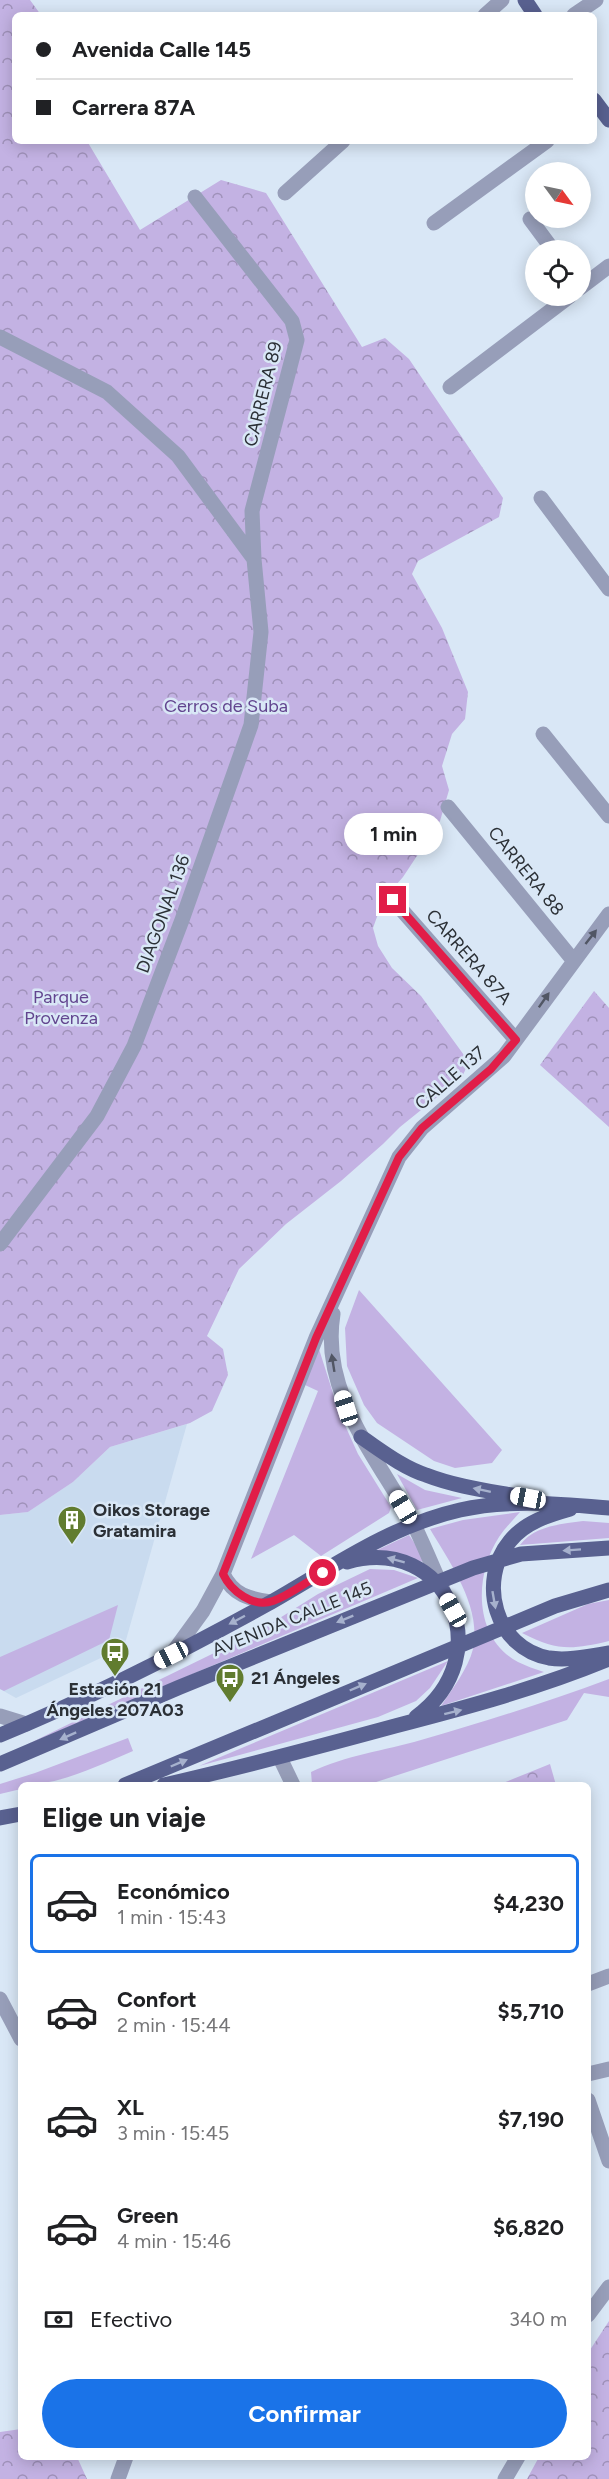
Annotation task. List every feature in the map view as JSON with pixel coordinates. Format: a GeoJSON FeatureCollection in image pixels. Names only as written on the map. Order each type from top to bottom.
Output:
{"type":"FeatureCollection","features":[{"type":"Feature","properties":{"kind":"main road"},"geometry":{"type":"LineString","coordinates":[[597,106],[609,120]]}},
{"type":"Feature","properties":{"kind":"main road"},"geometry":{"type":"LineString","coordinates":[[361,1437],[424,1475],[486,1491],[560,1505]]}},
{"type":"Feature","properties":{"kind":"main road","name":"AVENIDA CALLE 145"},"geometry":{"type":"LineString","coordinates":[[0,1735],[171,1655],[271,1602],[376,1540],[413,1524],[460,1510],[510,1503],[609,1508]]}},
{"type":"Feature","properties":{"kind":"main road"},"geometry":{"type":"LineString","coordinates":[[579,1506],[539,1520],[519,1531],[510,1540],[500,1555],[494,1571],[492,1586],[495,1608],[508,1634],[538,1654],[551,1658],[609,1653]]}},
{"type":"Feature","properties":{"kind":"main road","name":"AVENIDA CALLE 145"},"geometry":{"type":"LineString","coordinates":[[0,1764],[399,1597],[491,1562],[534,1553],[609,1548]]}},
{"type":"Feature","properties":{"kind":"main road"},"geometry":{"type":"LineString","coordinates":[[307,1581],[339,1564],[363,1557],[387,1558],[410,1564],[429,1577],[443,1592],[453,1610],[459,1630],[459,1651],[454,1671],[445,1690],[432,1706],[415,1718],[396,1726]]}},
{"type":"Feature","properties":{"kind":"main road"},"geometry":{"type":"LineString","coordinates":[[132,1782],[420,1660],[555,1606],[609,1590]]}},
{"type":"Feature","properties":{"kind":"main road"},"geometry":{"type":"LineString","coordinates":[[177,1782],[280,1758],[525,1690],[609,1659]]}},
{"type":"Feature","properties":{"kind":"main road"},"geometry":{"type":"LineString","coordinates":[[0,1818],[18,1815]]}},
{"type":"Feature","properties":{"kind":"street"},"geometry":{"type":"LineString","coordinates":[[488,12],[502,0]]}},
{"type":"Feature","properties":{"kind":"street"},"geometry":{"type":"LineString","coordinates":[[578,12],[596,0]]}},
{"type":"Feature","properties":{"kind":"street"},"geometry":{"type":"LineString","coordinates":[[285,193],[341,144]]}},
{"type":"Feature","properties":{"kind":"street"},"geometry":{"type":"LineString","coordinates":[[434,223],[543,144]]}},
{"type":"Feature","properties":{"kind":"street","name":"CARRERA 89"},"geometry":{"type":"LineString","coordinates":[[195,196],[292,321],[297,340],[252,511],[254,559]]}},
{"type":"Feature","properties":{"kind":"street"},"geometry":{"type":"LineString","coordinates":[[591,280],[609,266]]}},
{"type":"Feature","properties":{"kind":"street"},"geometry":{"type":"LineString","coordinates":[[450,387],[557,306]]}},
{"type":"Feature","properties":{"kind":"street"},"geometry":{"type":"LineString","coordinates":[[0,337],[107,392],[178,456],[254,559]]}},
{"type":"Feature","properties":{"kind":"street"},"geometry":{"type":"LineString","coordinates":[[542,498],[609,589]]}},
{"type":"Feature","properties":{"kind":"street","name":"DIAGONAL 136"},"geometry":{"type":"LineString","coordinates":[[0,1245],[97,1116],[134,1046],[182,920],[250,725],[261,632],[254,559]]}},
{"type":"Feature","properties":{"kind":"street"},"geometry":{"type":"LineString","coordinates":[[543,734],[609,816]]}},
{"type":"Feature","properties":{"kind":"street","name":"CARRERA 88"},"geometry":{"type":"LineString","coordinates":[[448,807],[573,960]]}},
{"type":"Feature","properties":{"kind":"street","name":"CARRERA 87A"},"geometry":{"type":"LineString","coordinates":[[393,900],[516,1040]]}},
{"type":"Feature","properties":{"kind":"street","name":"CALLE 137"},"geometry":{"type":"LineString","coordinates":[[171,1655],[203,1611],[223,1574],[299,1380],[399,1157],[422,1128],[491,1069],[516,1040],[609,914]]}},
{"type":"Feature","properties":{"kind":"street","name":"CALLE 137"},"geometry":{"type":"LineString","coordinates":[[340,1285],[330,1331],[333,1360],[346,1408],[413,1524],[443,1592]]}},
{"type":"Feature","properties":{"kind":"street"},"geometry":{"type":"LineString","coordinates":[[223,1574],[228,1585],[243,1596],[271,1602]]}},
{"type":"Feature","properties":{"kind":"street"},"geometry":{"type":"LineString","coordinates":[[0,1716],[26,1724]]}},
{"type":"Feature","properties":{"kind":"street"},"geometry":{"type":"LineString","coordinates":[[280,1758],[292,1782]]}},
{"type":"Feature","properties":{"kind":"street"},"geometry":{"type":"LineString","coordinates":[[591,1983],[609,1976]]}},
{"type":"Feature","properties":{"kind":"street"},"geometry":{"type":"LineString","coordinates":[[0,1999],[18,2033]]}},
{"type":"Feature","properties":{"kind":"street"},"geometry":{"type":"LineString","coordinates":[[591,2073],[609,2069]]}},
{"type":"Feature","properties":{"kind":"street"},"geometry":{"type":"LineString","coordinates":[[592,2125],[608,2155]]}},
{"type":"Feature","properties":{"kind":"street"},"geometry":{"type":"LineString","coordinates":[[591,2310],[609,2287]]}},
{"type":"Feature","properties":{"kind":"street"},"geometry":{"type":"LineString","coordinates":[[118,2479],[125,2460]]}},
{"type":"Feature","properties":{"kind":"street"},"geometry":{"type":"LineString","coordinates":[[505,2479],[516,2460]]}},
{"type":"Feature","properties":{"kind":"shaded area"},"geometry":{"type":"Polygon","coordinates":[[[187,1424],[124,1647],[16,1698],[0,1689],[0,1515],[28,1512],[73,1482],[110,1447],[187,1424]]]}},
{"type":"Feature","properties":{"kind":"green space","name":"Cerros de Suba"},"geometry":{"type":"Polygon","coordinates":[[[0,0],[30,0],[39,12],[12,12],[12,144],[89,144],[140,230],[221,180],[266,193],[362,347],[385,338],[409,359],[503,498],[499,517],[418,561],[412,574],[442,628],[468,692],[465,719],[452,734],[442,766],[449,790],[440,821],[403,877],[383,900],[373,928],[378,946],[392,968],[421,996],[469,1062],[462,1077],[400,1127],[341,1181],[286,1224],[239,1269],[207,1336],[223,1349],[228,1375],[212,1411],[190,1423],[110,1447],[73,1482],[28,1512],[0,1515],[0,0]]]}},
{"type":"Feature","properties":{"kind":"green space"},"geometry":{"type":"Polygon","coordinates":[[[594,991],[609,1008],[609,1127],[540,1065],[594,991]]]}},
{"type":"Feature","properties":{"kind":"green space"},"geometry":{"type":"Polygon","coordinates":[[[359,1290],[502,1450],[492,1463],[455,1468],[434,1461],[377,1423],[364,1405],[347,1366],[345,1328],[359,1290]]]}},
{"type":"Feature","properties":{"kind":"green space"},"geometry":{"type":"Polygon","coordinates":[[[318,1346],[339,1412],[358,1454],[391,1507],[389,1513],[321,1556],[294,1535],[251,1559],[318,1391],[305,1385],[318,1346]]]}},
{"type":"Feature","properties":{"kind":"green space"},"geometry":{"type":"Polygon","coordinates":[[[397,1474],[425,1490],[462,1498],[417,1510],[397,1474]]]}},
{"type":"Feature","properties":{"kind":"green space"},"geometry":{"type":"Polygon","coordinates":[[[520,1512],[501,1534],[491,1552],[485,1569],[482,1605],[493,1638],[503,1651],[518,1662],[544,1672],[441,1706],[467,1664],[473,1649],[475,1633],[469,1602],[455,1571],[430,1529],[463,1520],[520,1512]]]}},
{"type":"Feature","properties":{"kind":"green space"},"geometry":{"type":"Polygon","coordinates":[[[583,1521],[609,1523],[609,1538],[520,1545],[540,1530],[583,1521]]]}},
{"type":"Feature","properties":{"kind":"green space"},"geometry":{"type":"Polygon","coordinates":[[[409,1535],[428,1563],[384,1552],[371,1553],[409,1535]]]}},
{"type":"Feature","properties":{"kind":"green space"},"geometry":{"type":"Polygon","coordinates":[[[370,1569],[394,1570],[418,1578],[26,1745],[259,1631],[318,1594],[370,1569]]]}},
{"type":"Feature","properties":{"kind":"green space"},"geometry":{"type":"Polygon","coordinates":[[[609,1600],[609,1641],[564,1647],[545,1643],[522,1633],[588,1604],[609,1600]]]}},
{"type":"Feature","properties":{"kind":"green space"},"geometry":{"type":"Polygon","coordinates":[[[118,1605],[109,1640],[4,1691],[0,1689],[0,1657],[118,1605]]]}},
{"type":"Feature","properties":{"kind":"green space"},"geometry":{"type":"Polygon","coordinates":[[[448,1661],[430,1688],[416,1701],[378,1717],[199,1766],[448,1661]]]}},
{"type":"Feature","properties":{"kind":"green space"},"geometry":{"type":"Polygon","coordinates":[[[609,1679],[609,1697],[584,1693],[567,1720],[376,1782],[312,1782],[311,1772],[338,1761],[407,1744],[539,1704],[609,1679]]]}},
{"type":"Feature","properties":{"kind":"green space"},"geometry":{"type":"Polygon","coordinates":[[[128,1738],[133,1751],[65,1778],[50,1782],[18,1782],[18,1790],[0,1794],[0,1784],[128,1738]]]}},
{"type":"Feature","properties":{"kind":"green space"},"geometry":{"type":"Polygon","coordinates":[[[550,1764],[555,1782],[505,1782],[550,1764]]]}},
{"type":"Feature","properties":{"kind":"green space"},"geometry":{"type":"Polygon","coordinates":[[[609,2321],[609,2479],[527,2479],[537,2460],[591,2460],[591,2348],[609,2321]]]}},
{"type":"Feature","properties":{"kind":"green space"},"geometry":{"type":"Polygon","coordinates":[[[18,2429],[18,2460],[78,2460],[87,2479],[0,2479],[0,2432],[18,2429]]]}},
{"type":"Feature","properties":{"kind":"place","name":"Oikos Storage Gratamira"},"geometry":{"type":"Point","coordinates":[72,1546]}},
{"type":"Feature","properties":{"kind":"place","name":"Estación 21 Ángeles 207A03"},"geometry":{"type":"Point","coordinates":[115,1678]}},
{"type":"Feature","properties":{"kind":"place","name":"21 Ángeles"},"geometry":{"type":"Point","coordinates":[230,1704]}},
{"type":"Feature","properties":{"kind":"route"},"geometry":{"type":"LineString","coordinates":[[323,1573],[271,1602],[252,1599],[236,1592],[228,1585],[223,1574],[316,1338],[399,1157],[422,1128],[491,1069],[516,1040],[393,900]]}},
{"type":"Feature","properties":{"kind":"park label","name":"Parque Provenza"},"geometry":{"type":"Point","coordinates":[61,1007]}}]}
